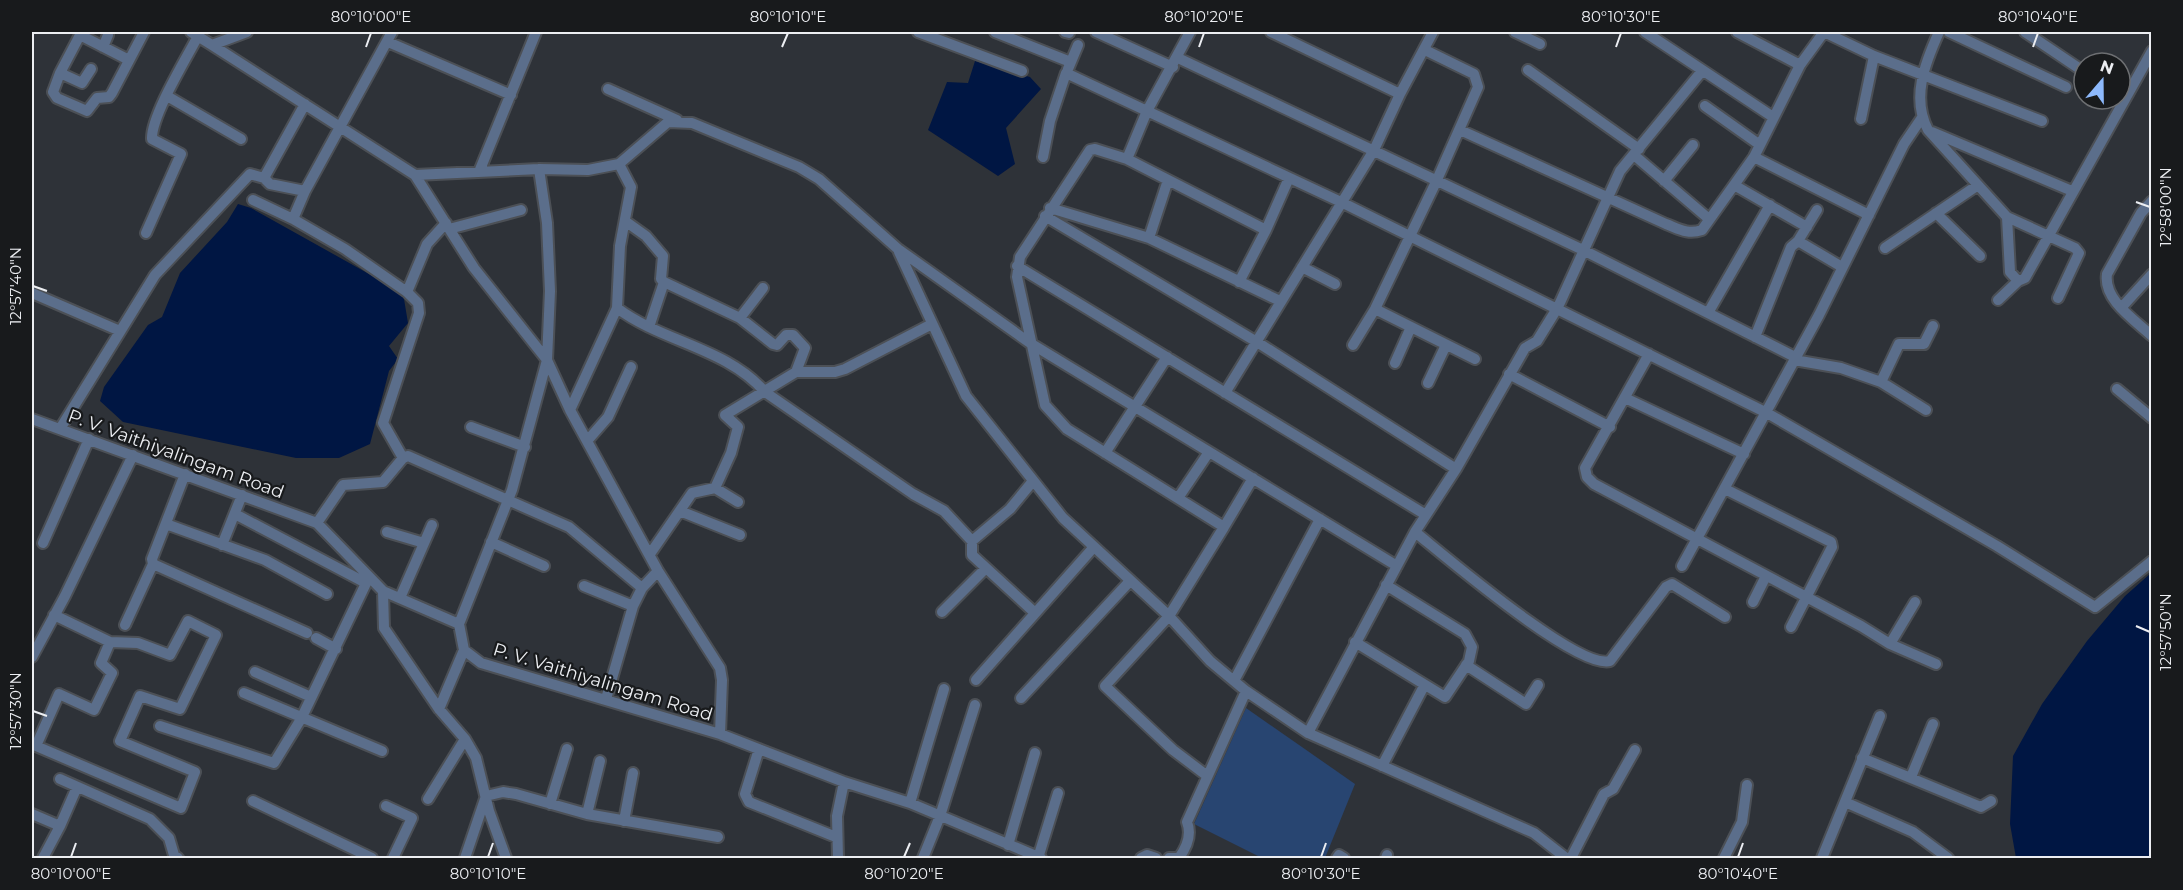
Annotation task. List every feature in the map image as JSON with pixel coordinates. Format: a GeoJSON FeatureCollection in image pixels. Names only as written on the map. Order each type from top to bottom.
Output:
{"type":"FeatureCollection","features":[{"type":"Feature","properties":{"kind":"street"},"geometry":{"type":"LineString","coordinates":[[129,60],[81,33],[60,73],[53,92],[57,98],[87,111],[97,98],[109,97],[129,60],[144,32]]}},
{"type":"Feature","properties":{"kind":"street"},"geometry":{"type":"LineString","coordinates":[[212,45],[247,32]]}},
{"type":"Feature","properties":{"kind":"street"},"geometry":{"type":"LineString","coordinates":[[479,172],[536,32]]}},
{"type":"Feature","properties":{"kind":"street"},"geometry":{"type":"LineString","coordinates":[[918,32],[1022,71]]}},
{"type":"Feature","properties":{"kind":"street"},"geometry":{"type":"LineString","coordinates":[[995,32],[1068,61],[1068,69]]}},
{"type":"Feature","properties":{"kind":"street"},"geometry":{"type":"LineString","coordinates":[[1096,32],[1175,63],[1374,150],[1436,182],[1583,250],[1795,359],[1841,368],[1881,382],[1926,410]]}},
{"type":"Feature","properties":{"kind":"street"},"geometry":{"type":"LineString","coordinates":[[1127,159],[1148,111],[1190,32]]}},
{"type":"Feature","properties":{"kind":"street"},"geometry":{"type":"LineString","coordinates":[[1271,32],[1400,94]]}},
{"type":"Feature","properties":{"kind":"street"},"geometry":{"type":"LineString","coordinates":[[1225,393],[1374,150],[1432,32]]}},
{"type":"Feature","properties":{"kind":"street"},"geometry":{"type":"LineString","coordinates":[[1515,32],[1540,44]]}},
{"type":"Feature","properties":{"kind":"street"},"geometry":{"type":"LineString","coordinates":[[1645,32],[1773,117]]}},
{"type":"Feature","properties":{"kind":"street"},"geometry":{"type":"LineString","coordinates":[[1737,32],[1800,65]]}},
{"type":"Feature","properties":{"kind":"street"},"geometry":{"type":"LineString","coordinates":[[1460,130],[1687,233],[1702,230],[1754,157],[1800,65],[1824,32],[1874,56],[2042,121]]}},
{"type":"Feature","properties":{"kind":"street"},"geometry":{"type":"LineString","coordinates":[[1939,32],[1923,74],[1918,102],[1922,119],[1928,130],[2007,217],[2075,248],[2079,253],[2058,298]]}},
{"type":"Feature","properties":{"kind":"street"},"geometry":{"type":"LineString","coordinates":[[1949,32],[2066,87]]}},
{"type":"Feature","properties":{"kind":"street"},"geometry":{"type":"LineString","coordinates":[[2025,32],[2072,64]]}},
{"type":"Feature","properties":{"kind":"street"},"geometry":{"type":"LineString","coordinates":[[146,232],[181,154],[152,139],[152,132],[195,34],[415,175],[474,268],[547,360],[570,410],[658,571],[720,668],[722,680],[720,734]]}},
{"type":"Feature","properties":{"kind":"street"},"geometry":{"type":"LineString","coordinates":[[103,46],[108,35]]}},
{"type":"Feature","properties":{"kind":"street"},"geometry":{"type":"LineString","coordinates":[[293,219],[305,191],[390,37],[511,95]]}},
{"type":"Feature","properties":{"kind":"street"},"geometry":{"type":"LineString","coordinates":[[1043,157],[1050,121],[1078,45]]}},
{"type":"Feature","properties":{"kind":"street"},"geometry":{"type":"LineString","coordinates":[[1353,345],[1375,309],[1408,236],[1436,182],[1478,87],[1478,80],[1474,74],[1425,50]]}},
{"type":"Feature","properties":{"kind":"street"},"geometry":{"type":"LineString","coordinates":[[1998,300],[2018,281],[2025,278],[2151,51]]}},
{"type":"Feature","properties":{"kind":"street"},"geometry":{"type":"LineString","coordinates":[[1860,119],[1874,56]]}},
{"type":"Feature","properties":{"kind":"street"},"geometry":{"type":"LineString","coordinates":[[60,73],[82,83],[91,69]]}},
{"type":"Feature","properties":{"kind":"street"},"geometry":{"type":"LineString","coordinates":[[1068,69],[1148,111],[1558,307],[1767,413],[1997,546],[2095,608],[2151,561]]}},
{"type":"Feature","properties":{"kind":"street"},"geometry":{"type":"LineString","coordinates":[[1528,70],[1636,152],[1664,181],[1709,219]]}},
{"type":"Feature","properties":{"kind":"street"},"geometry":{"type":"LineString","coordinates":[[1308,733],[1415,532],[1456,469],[1525,348],[1537,342],[1558,307],[1606,197],[1620,171],[1702,70]]}},
{"type":"Feature","properties":{"kind":"street"},"geometry":{"type":"LineString","coordinates":[[608,88],[678,120],[692,123],[799,167],[819,179],[898,249],[1030,343],[1397,566]]}},
{"type":"Feature","properties":{"kind":"street"},"geometry":{"type":"LineString","coordinates":[[167,96],[241,139]]}},
{"type":"Feature","properties":{"kind":"street"},"geometry":{"type":"LineString","coordinates":[[264,178],[304,104]]}},
{"type":"Feature","properties":{"kind":"street"},"geometry":{"type":"LineString","coordinates":[[1705,106],[1760,145]]}},
{"type":"Feature","properties":{"kind":"street"},"geometry":{"type":"LineString","coordinates":[[1682,566],[1767,413],[1905,144],[1922,119]]}},
{"type":"Feature","properties":{"kind":"street"},"geometry":{"type":"LineString","coordinates":[[415,175],[539,169],[588,170],[619,164],[660,127],[678,120]]}},
{"type":"Feature","properties":{"kind":"street"},"geometry":{"type":"LineString","coordinates":[[1928,130],[2072,191]]}},
{"type":"Feature","properties":{"kind":"street"},"geometry":{"type":"LineString","coordinates":[[1664,181],[1693,145]]}},
{"type":"Feature","properties":{"kind":"street"},"geometry":{"type":"LineString","coordinates":[[1224,527],[1067,429],[1045,405],[1030,343],[1017,277],[1017,266],[1048,212],[1090,150],[1095,149],[1127,159],[1266,230]]}},
{"type":"Feature","properties":{"kind":"street"},"geometry":{"type":"LineString","coordinates":[[1754,157],[1869,215]]}},
{"type":"Feature","properties":{"kind":"street"},"geometry":{"type":"LineString","coordinates":[[570,410],[617,308],[620,246],[631,187],[619,164]]}},
{"type":"Feature","properties":{"kind":"street"},"geometry":{"type":"LineString","coordinates":[[439,709],[464,650],[459,624],[507,501],[525,447],[547,360],[549,257],[539,169]]}},
{"type":"Feature","properties":{"kind":"street"},"geometry":{"type":"LineString","coordinates":[[60,429],[155,275],[231,192],[250,174],[264,178],[270,184],[305,191]]}},
{"type":"Feature","properties":{"kind":"street"},"geometry":{"type":"LineString","coordinates":[[1239,282],[1266,230],[1289,178]]}},
{"type":"Feature","properties":{"kind":"street"},"geometry":{"type":"LineString","coordinates":[[1149,238],[1168,180]]}},
{"type":"Feature","properties":{"kind":"street"},"geometry":{"type":"LineString","coordinates":[[1734,185],[1807,227]]}},
{"type":"Feature","properties":{"kind":"street"},"geometry":{"type":"LineString","coordinates":[[1885,248],[1978,185]]}},
{"type":"Feature","properties":{"kind":"street"},"geometry":{"type":"LineString","coordinates":[[253,201],[293,219],[345,249],[407,292],[418,303],[419,313],[383,423],[403,458]]}},
{"type":"Feature","properties":{"kind":"street"},"geometry":{"type":"LineString","coordinates":[[2151,201],[2141,213],[2107,274],[2106,282],[2112,297],[2151,336]]}},
{"type":"Feature","properties":{"kind":"street"},"geometry":{"type":"LineString","coordinates":[[1708,313],[1770,205]]}},
{"type":"Feature","properties":{"kind":"street"},"geometry":{"type":"LineString","coordinates":[[407,292],[427,244],[448,226],[521,210]]}},
{"type":"Feature","properties":{"kind":"street"},"geometry":{"type":"LineString","coordinates":[[1755,337],[1791,247],[1798,241],[1817,210]]}},
{"type":"Feature","properties":{"kind":"street"},"geometry":{"type":"LineString","coordinates":[[1048,212],[1149,238],[1280,301]]}},
{"type":"Feature","properties":{"kind":"street"},"geometry":{"type":"LineString","coordinates":[[1048,212],[1456,469]]}},
{"type":"Feature","properties":{"kind":"street"},"geometry":{"type":"LineString","coordinates":[[1936,213],[1980,256]]}},
{"type":"Feature","properties":{"kind":"street"},"geometry":{"type":"LineString","coordinates":[[2007,217],[2010,272],[2018,281]]}},
{"type":"Feature","properties":{"kind":"street"},"geometry":{"type":"LineString","coordinates":[[625,221],[658,248],[663,256],[662,279],[664,282],[649,327]]}},
{"type":"Feature","properties":{"kind":"street"},"geometry":{"type":"LineString","coordinates":[[1798,241],[1842,267]]}},
{"type":"Feature","properties":{"kind":"street"},"geometry":{"type":"LineString","coordinates":[[898,249],[966,396],[1063,518],[1169,616],[1210,662],[1234,679],[1246,691],[1308,733],[1534,833],[1566,858]]}},
{"type":"Feature","properties":{"kind":"street"},"geometry":{"type":"LineString","coordinates":[[1017,266],[1426,515]]}},
{"type":"Feature","properties":{"kind":"street"},"geometry":{"type":"LineString","coordinates":[[1302,267],[1335,284]]}},
{"type":"Feature","properties":{"kind":"street"},"geometry":{"type":"LineString","coordinates":[[664,282],[740,318],[777,345],[786,335],[792,335],[806,348],[796,372]]}},
{"type":"Feature","properties":{"kind":"street"},"geometry":{"type":"LineString","coordinates":[[2122,307],[2149,282]]}},
{"type":"Feature","properties":{"kind":"street"},"geometry":{"type":"LineString","coordinates":[[740,318],[763,288]]}},
{"type":"Feature","properties":{"kind":"street"},"geometry":{"type":"LineString","coordinates":[[32,294],[49,298],[120,331]]}},
{"type":"Feature","properties":{"kind":"street"},"geometry":{"type":"LineString","coordinates":[[617,308],[634,321],[737,368],[755,381],[765,392],[913,494],[944,511],[972,540],[972,555],[1034,612]]}},
{"type":"Feature","properties":{"kind":"street"},"geometry":{"type":"LineString","coordinates":[[1375,309],[1475,359]]}},
{"type":"Feature","properties":{"kind":"street"},"geometry":{"type":"LineString","coordinates":[[715,488],[731,453],[738,427],[725,415],[796,372],[835,372],[845,369],[932,324]]}},
{"type":"Feature","properties":{"kind":"street"},"geometry":{"type":"LineString","coordinates":[[1881,382],[1899,344],[1924,344],[1933,326]]}},
{"type":"Feature","properties":{"kind":"street"},"geometry":{"type":"LineString","coordinates":[[1395,363],[1411,327]]}},
{"type":"Feature","properties":{"kind":"street"},"geometry":{"type":"LineString","coordinates":[[1428,383],[1446,345]]}},
{"type":"Feature","properties":{"kind":"street"},"geometry":{"type":"LineString","coordinates":[[1649,354],[1585,468],[1587,477],[1594,484],[1697,541],[1890,644],[1936,664]]}},
{"type":"Feature","properties":{"kind":"street"},"geometry":{"type":"LineString","coordinates":[[1105,453],[1167,357]]}},
{"type":"Feature","properties":{"kind":"street"},"geometry":{"type":"LineString","coordinates":[[587,441],[608,417],[631,367]]}},
{"type":"Feature","properties":{"kind":"street"},"geometry":{"type":"LineString","coordinates":[[1509,374],[1610,427]]}},
{"type":"Feature","properties":{"kind":"street"},"geometry":{"type":"LineString","coordinates":[[2117,389],[2151,418]]}},
{"type":"Feature","properties":{"kind":"street"},"geometry":{"type":"LineString","coordinates":[[1625,398],[1744,454]]}},
{"type":"Feature","properties":{"kind":"street","name":"P. V. Vaithiyalingam Road"},"geometry":{"type":"LineString","coordinates":[[32,419],[317,523],[367,580],[383,591],[459,624]]}},
{"type":"Feature","properties":{"kind":"street"},"geometry":{"type":"LineString","coordinates":[[471,427],[525,447]]}},
{"type":"Feature","properties":{"kind":"street"},"geometry":{"type":"LineString","coordinates":[[43,543],[89,439]]}},
{"type":"Feature","properties":{"kind":"street"},"geometry":{"type":"LineString","coordinates":[[1178,498],[1209,452]]}},
{"type":"Feature","properties":{"kind":"street"},"geometry":{"type":"LineString","coordinates":[[32,657],[132,455]]}},
{"type":"Feature","properties":{"kind":"street"},"geometry":{"type":"LineString","coordinates":[[403,458],[413,458],[569,527],[642,588]]}},
{"type":"Feature","properties":{"kind":"street"},"geometry":{"type":"LineString","coordinates":[[317,523],[343,485],[383,482],[403,458]]}},
{"type":"Feature","properties":{"kind":"street"},"geometry":{"type":"LineString","coordinates":[[125,625],[153,564],[152,559],[185,474]]}},
{"type":"Feature","properties":{"kind":"street"},"geometry":{"type":"LineString","coordinates":[[1206,775],[1173,750],[1105,686],[1169,616],[1253,478]]}},
{"type":"Feature","properties":{"kind":"street"},"geometry":{"type":"LineString","coordinates":[[972,540],[1010,509],[1033,481]]}},
{"type":"Feature","properties":{"kind":"street"},"geometry":{"type":"LineString","coordinates":[[650,555],[692,494],[715,488],[738,502]]}},
{"type":"Feature","properties":{"kind":"street"},"geometry":{"type":"LineString","coordinates":[[1725,489],[1831,542],[1833,547],[1791,627]]}},
{"type":"Feature","properties":{"kind":"street"},"geometry":{"type":"LineString","coordinates":[[222,545],[243,495]]}},
{"type":"Feature","properties":{"kind":"street"},"geometry":{"type":"LineString","coordinates":[[680,511],[740,535]]}},
{"type":"Feature","properties":{"kind":"street"},"geometry":{"type":"LineString","coordinates":[[160,726],[274,763],[301,719],[367,580],[235,514]]}},
{"type":"Feature","properties":{"kind":"street"},"geometry":{"type":"LineString","coordinates":[[1234,679],[1320,519]]}},
{"type":"Feature","properties":{"kind":"street"},"geometry":{"type":"LineString","coordinates":[[166,524],[265,560],[327,594]]}},
{"type":"Feature","properties":{"kind":"street"},"geometry":{"type":"LineString","coordinates":[[400,598],[432,525]]}},
{"type":"Feature","properties":{"kind":"street"},"geometry":{"type":"LineString","coordinates":[[387,532],[424,543]]}},
{"type":"Feature","properties":{"kind":"street"},"geometry":{"type":"LineString","coordinates":[[1415,532],[1540,629],[1586,658],[1603,663],[1610,661],[1666,587],[1672,584],[1725,617]]}},
{"type":"Feature","properties":{"kind":"street"},"geometry":{"type":"LineString","coordinates":[[491,542],[544,566]]}},
{"type":"Feature","properties":{"kind":"street"},"geometry":{"type":"LineString","coordinates":[[976,680],[1093,548]]}},
{"type":"Feature","properties":{"kind":"street"},"geometry":{"type":"LineString","coordinates":[[153,564],[336,649]]}},
{"type":"Feature","properties":{"kind":"street"},"geometry":{"type":"LineString","coordinates":[[942,612],[986,568]]}},
{"type":"Feature","properties":{"kind":"street"},"geometry":{"type":"LineString","coordinates":[[606,699],[633,606],[642,588],[658,571]]}},
{"type":"Feature","properties":{"kind":"street"},"geometry":{"type":"LineString","coordinates":[[1753,602],[1766,576]]}},
{"type":"Feature","properties":{"kind":"street"},"geometry":{"type":"LineString","coordinates":[[1021,698],[1130,581]]}},
{"type":"Feature","properties":{"kind":"street"},"geometry":{"type":"LineString","coordinates":[[1355,642],[1445,697],[1466,665],[1472,647],[1465,634],[1386,585]]}},
{"type":"Feature","properties":{"kind":"street"},"geometry":{"type":"LineString","coordinates":[[585,586],[633,606]]}},
{"type":"Feature","properties":{"kind":"street"},"geometry":{"type":"LineString","coordinates":[[383,591],[384,628],[439,709],[465,739],[476,758],[489,811],[507,858]]}},
{"type":"Feature","properties":{"kind":"street"},"geometry":{"type":"LineString","coordinates":[[1890,644],[1915,602]]}},
{"type":"Feature","properties":{"kind":"street"},"geometry":{"type":"LineString","coordinates":[[54,615],[110,642],[138,643],[170,655],[188,621],[216,635],[180,709],[141,696],[120,741],[195,772],[181,807],[36,746],[58,694],[94,710],[112,673],[101,663],[110,642]]}},
{"type":"Feature","properties":{"kind":"street","name":"P. V. Vaithiyalingam Road"},"geometry":{"type":"LineString","coordinates":[[464,650],[481,663],[720,734],[844,782],[910,803],[1040,858]]}},
{"type":"Feature","properties":{"kind":"street"},"geometry":{"type":"LineString","coordinates":[[1466,665],[1524,704],[1527,704],[1538,685]]}},
{"type":"Feature","properties":{"kind":"street"},"geometry":{"type":"LineString","coordinates":[[255,672],[311,697]]}},
{"type":"Feature","properties":{"kind":"street"},"geometry":{"type":"LineString","coordinates":[[1382,766],[1424,686]]}},
{"type":"Feature","properties":{"kind":"street"},"geometry":{"type":"LineString","coordinates":[[910,803],[944,689]]}},
{"type":"Feature","properties":{"kind":"street"},"geometry":{"type":"LineString","coordinates":[[1176,858],[1186,848],[1189,829],[1186,822],[1246,691]]}},
{"type":"Feature","properties":{"kind":"street"},"geometry":{"type":"LineString","coordinates":[[244,693],[301,719],[382,751]]}},
{"type":"Feature","properties":{"kind":"street"},"geometry":{"type":"LineString","coordinates":[[923,858],[940,816],[975,705]]}},
{"type":"Feature","properties":{"kind":"street"},"geometry":{"type":"LineString","coordinates":[[1824,858],[1880,716]]}},
{"type":"Feature","properties":{"kind":"street"},"geometry":{"type":"LineString","coordinates":[[1911,777],[1933,724]]}},
{"type":"Feature","properties":{"kind":"street"},"geometry":{"type":"LineString","coordinates":[[428,799],[465,739]]}},
{"type":"Feature","properties":{"kind":"street"},"geometry":{"type":"LineString","coordinates":[[550,804],[567,749]]}},
{"type":"Feature","properties":{"kind":"street"},"geometry":{"type":"LineString","coordinates":[[759,749],[745,795],[749,802],[836,837]]}},
{"type":"Feature","properties":{"kind":"street"},"geometry":{"type":"LineString","coordinates":[[1571,858],[1604,794],[1613,789],[1635,750]]}},
{"type":"Feature","properties":{"kind":"street"},"geometry":{"type":"LineString","coordinates":[[1008,845],[1035,753]]}},
{"type":"Feature","properties":{"kind":"street"},"geometry":{"type":"LineString","coordinates":[[1862,758],[1981,807],[1990,801]]}},
{"type":"Feature","properties":{"kind":"street"},"geometry":{"type":"LineString","coordinates":[[587,814],[600,761]]}},
{"type":"Feature","properties":{"kind":"street"},"geometry":{"type":"LineString","coordinates":[[624,821],[633,772]]}},
{"type":"Feature","properties":{"kind":"street"},"geometry":{"type":"LineString","coordinates":[[60,779],[150,819],[169,838],[174,855],[178,858]]}},
{"type":"Feature","properties":{"kind":"street"},"geometry":{"type":"LineString","coordinates":[[838,858],[837,816],[844,782]]}},
{"type":"Feature","properties":{"kind":"street"},"geometry":{"type":"LineString","coordinates":[[1724,858],[1742,822],[1747,785]]}},
{"type":"Feature","properties":{"kind":"street"},"geometry":{"type":"LineString","coordinates":[[43,858],[77,787]]}},
{"type":"Feature","properties":{"kind":"street"},"geometry":{"type":"LineString","coordinates":[[486,796],[510,793],[587,814],[718,837]]}},
{"type":"Feature","properties":{"kind":"street"},"geometry":{"type":"LineString","coordinates":[[1040,858],[1058,793]]}},
{"type":"Feature","properties":{"kind":"street"},"geometry":{"type":"LineString","coordinates":[[465,858],[486,796]]}},
{"type":"Feature","properties":{"kind":"street"},"geometry":{"type":"LineString","coordinates":[[253,801],[372,858]]}},
{"type":"Feature","properties":{"kind":"street"},"geometry":{"type":"LineString","coordinates":[[1845,802],[1913,832],[1948,858]]}},
{"type":"Feature","properties":{"kind":"street"},"geometry":{"type":"LineString","coordinates":[[386,806],[412,818],[393,858]]}},
{"type":"Feature","properties":{"kind":"street"},"geometry":{"type":"LineString","coordinates":[[32,814],[60,826]]}},
{"type":"Feature","properties":{"kind":"street"},"geometry":{"type":"LineString","coordinates":[[1141,858],[1147,855],[1156,858]]}},
{"type":"Feature","properties":{"kind":"street"},"geometry":{"type":"LineString","coordinates":[[1337,858],[1339,855],[1344,858]]}},
{"type":"Feature","properties":{"kind":"shaded area"},"geometry":{"type":"Polygon","coordinates":[[[975,61],[1030,77],[1041,89],[1006,128],[1015,164],[998,176],[928,130],[947,82],[968,83],[975,61]]]}},
{"type":"Feature","properties":{"kind":"shaded area"},"geometry":{"type":"Polygon","coordinates":[[[238,204],[251,208],[403,293],[408,323],[389,346],[398,359],[389,371],[370,444],[339,458],[296,458],[123,422],[100,401],[104,387],[148,325],[162,317],[180,273],[227,222],[238,204]]]}},
{"type":"Feature","properties":{"kind":"shaded area"},"geometry":{"type":"Polygon","coordinates":[[[2151,573],[2151,858],[2016,858],[2010,824],[2013,756],[2042,704],[2087,641],[2125,596],[2151,573]]]}},
{"type":"Feature","properties":{"kind":"shaded area"},"geometry":{"type":"Polygon","coordinates":[[[1246,708],[1355,784],[1325,858],[1262,858],[1194,824],[1246,708]]]}}]}
